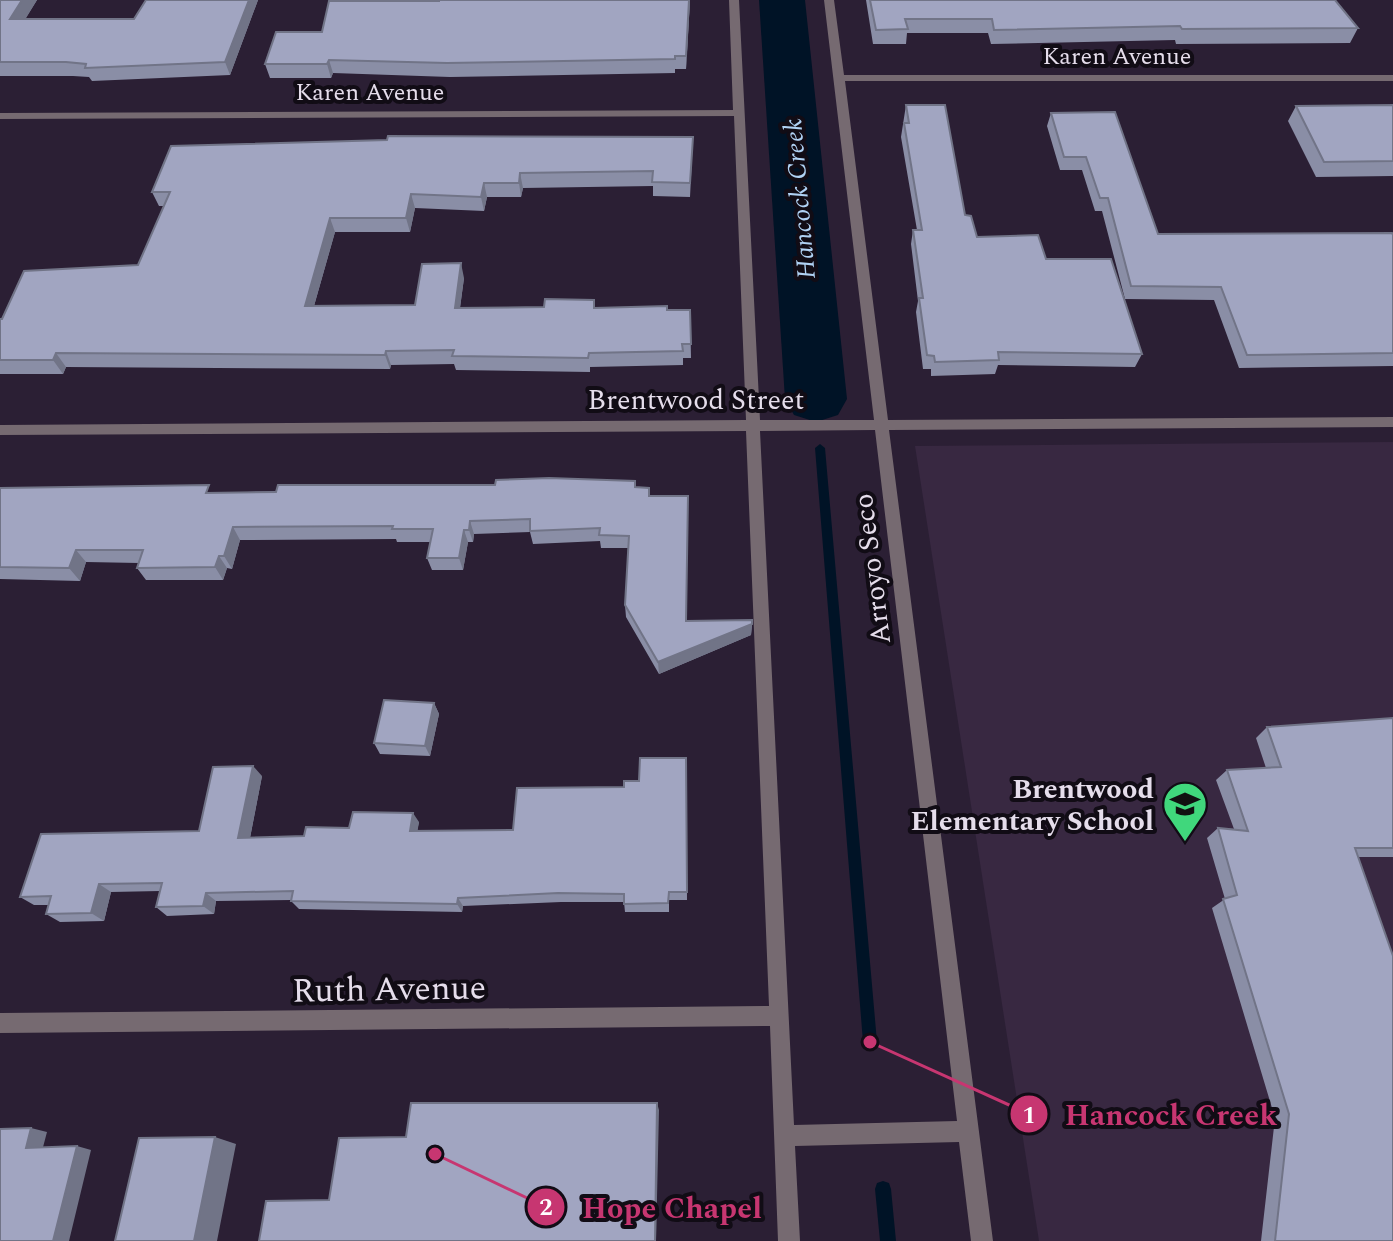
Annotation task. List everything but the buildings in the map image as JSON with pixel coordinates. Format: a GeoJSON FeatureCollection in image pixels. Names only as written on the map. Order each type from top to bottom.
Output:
{"type":"FeatureCollection","features":[{"type":"Feature","properties":{"kind":"street"},"geometry":{"type":"LineString","coordinates":[[734,0],[789,1241]]}},
{"type":"Feature","properties":{"kind":"street","name":"Arroyo Seco"},"geometry":{"type":"LineString","coordinates":[[829,0],[982,1241]]}},
{"type":"Feature","properties":{"kind":"street","name":"Karen Avenue"},"geometry":{"type":"LineString","coordinates":[[840,78],[1393,78]]}},
{"type":"Feature","properties":{"kind":"street","name":"Karen Avenue"},"geometry":{"type":"LineString","coordinates":[[0,116],[739,113]]}},
{"type":"Feature","properties":{"kind":"street","name":"Brentwood Street"},"geometry":{"type":"LineString","coordinates":[[0,430],[1393,422]]}},
{"type":"Feature","properties":{"kind":"street","name":"Ruth Avenue"},"geometry":{"type":"LineString","coordinates":[[0,1023],[778,1016]]}},
{"type":"Feature","properties":{"kind":"street"},"geometry":{"type":"LineString","coordinates":[[785,1136],[968,1131]]}},
{"type":"Feature","properties":{"kind":"shaded area","name":"Brentwood Elementary School"},"geometry":{"type":"Polygon","coordinates":[[[1393,442],[1393,1241],[1039,1241],[915,446],[1393,442]]]}},
{"type":"Feature","properties":{"kind":"waterway","name":"Hancock Creek"},"geometry":{"type":"LineString","coordinates":[[782,0],[816,399]]}},
{"type":"Feature","properties":{"kind":"waterway","name":"Hancock Creek"},"geometry":{"type":"LineString","coordinates":[[820,448],[870,1042]]}},
{"type":"Feature","properties":{"kind":"waterway","name":"Hancock Creek"},"geometry":{"type":"LineString","coordinates":[[883,1189],[888,1241]]}},
{"type":"Feature","properties":{"kind":"place","name":"Brentwood Elementary School"},"geometry":{"type":"Point","coordinates":[1185,843]}},
{"type":"Feature","properties":{"kind":"place","name":"Hancock Creek"},"geometry":{"type":"Point","coordinates":[870,1042]}},
{"type":"Feature","properties":{"kind":"place","name":"Hope Chapel"},"geometry":{"type":"Point","coordinates":[435,1154]}}]}
